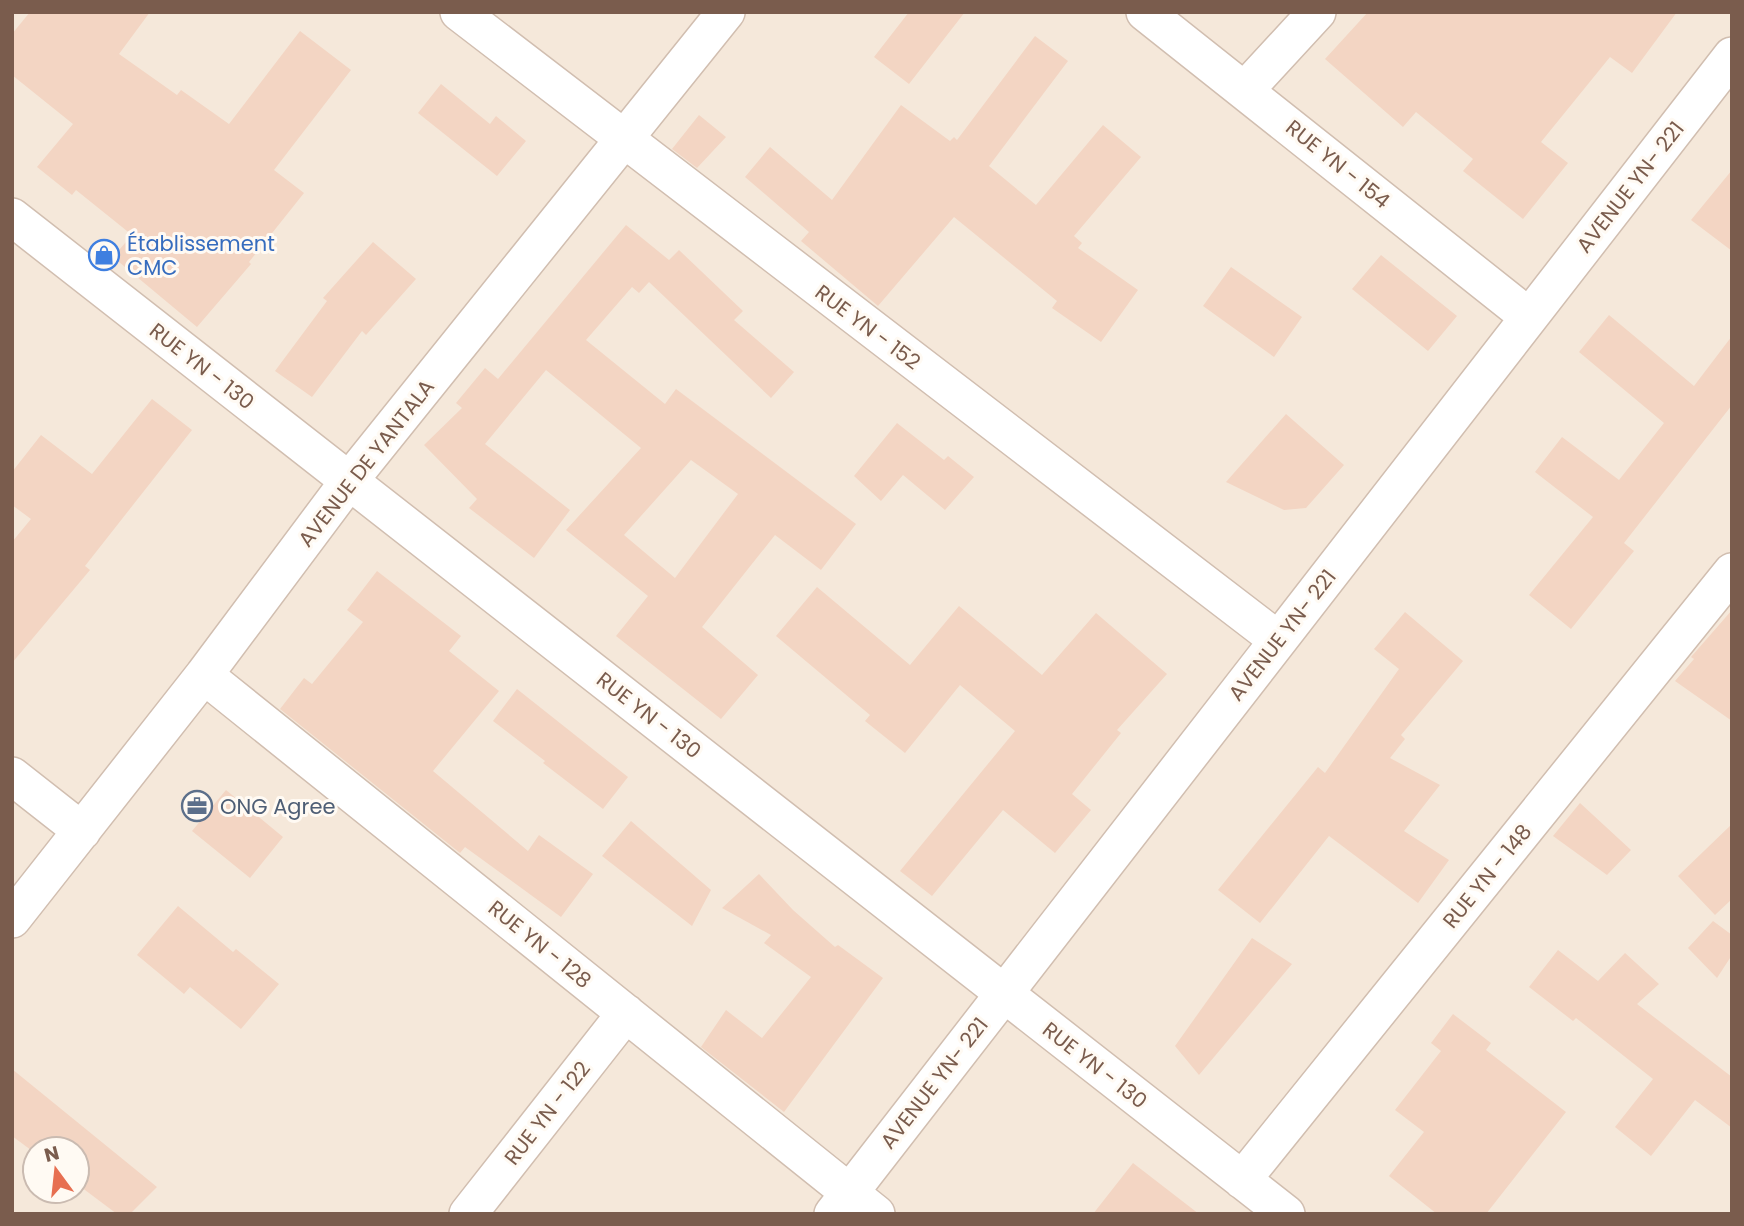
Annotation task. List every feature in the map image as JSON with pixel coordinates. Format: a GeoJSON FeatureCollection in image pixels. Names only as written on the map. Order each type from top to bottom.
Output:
{"type":"FeatureCollection","features":[{"type":"Feature","properties":{"kind":"street","name":"RUE YN - 152"},"geometry":{"type":"LineString","coordinates":[[459,12],[1278,640]]}},
{"type":"Feature","properties":{"kind":"street","name":"AVENUE DE YANTALA"},"geometry":{"type":"LineString","coordinates":[[12,919],[204,676],[349,481],[726,12]]}},
{"type":"Feature","properties":{"kind":"street","name":"RUE YN - 154"},"geometry":{"type":"LineString","coordinates":[[1145,12],[1529,317]]}},
{"type":"Feature","properties":{"kind":"street"},"geometry":{"type":"LineString","coordinates":[[1245,90],[1317,12]]}},
{"type":"Feature","properties":{"kind":"street","name":"AVENUE YN- 221"},"geometry":{"type":"LineString","coordinates":[[852,1207],[1004,993],[1732,56]]}},
{"type":"Feature","properties":{"kind":"street","name":"RUE YN - 130"},"geometry":{"type":"LineString","coordinates":[[12,217],[1286,1214]]}},
{"type":"Feature","properties":{"kind":"street","name":"RUE YN - 148"},"geometry":{"type":"LineString","coordinates":[[1242,1180],[1732,572]]}},
{"type":"Feature","properties":{"kind":"street","name":"RUE YN - 128"},"geometry":{"type":"LineString","coordinates":[[204,676],[626,1013],[852,1207]]}},
{"type":"Feature","properties":{"kind":"street"},"geometry":{"type":"LineString","coordinates":[[12,776],[82,831]]}},
{"type":"Feature","properties":{"kind":"street","name":"RUE YN - 122"},"geometry":{"type":"LineString","coordinates":[[468,1214],[626,1013]]}},
{"type":"Feature","properties":{"kind":"shaded area"},"geometry":{"type":"Polygon","coordinates":[[[12,12],[1732,12],[1732,1214],[12,1214],[12,12]]]}},
{"type":"Feature","properties":{"kind":"building"},"geometry":{"type":"Polygon","coordinates":[[[30,12],[150,12],[119,54],[177,95],[181,90],[229,124],[300,31],[351,70],[274,170],[304,193],[249,262],[251,264],[197,327],[113,257],[132,235],[76,190],[72,195],[37,167],[73,124],[12,75],[12,34],[30,12]]]}},
{"type":"Feature","properties":{"kind":"building"},"geometry":{"type":"Polygon","coordinates":[[[909,12],[965,12],[909,84],[874,57],[909,12]]]}},
{"type":"Feature","properties":{"kind":"building"},"geometry":{"type":"Polygon","coordinates":[[[1368,12],[1677,12],[1632,73],[1610,57],[1541,142],[1568,163],[1523,219],[1463,171],[1473,159],[1416,112],[1403,127],[1325,59],[1368,12]]]}},
{"type":"Feature","properties":{"kind":"building"},"geometry":{"type":"Polygon","coordinates":[[[1035,36],[1068,61],[989,166],[1036,205],[1103,125],[1141,157],[1074,236],[1082,243],[1078,248],[1138,290],[1101,342],[1052,308],[1057,301],[954,217],[878,306],[801,241],[809,232],[745,177],[770,147],[832,200],[901,105],[950,141],[954,137],[957,140],[1035,36]]]}},
{"type":"Feature","properties":{"kind":"building"},"geometry":{"type":"Polygon","coordinates":[[[441,84],[490,124],[496,116],[526,141],[497,176],[418,113],[441,84]]]}},
{"type":"Feature","properties":{"kind":"building"},"geometry":{"type":"Polygon","coordinates":[[[699,115],[726,137],[697,168],[672,149],[699,115]]]}},
{"type":"Feature","properties":{"kind":"building"},"geometry":{"type":"Polygon","coordinates":[[[1732,170],[1732,251],[1691,220],[1732,170]]]}},
{"type":"Feature","properties":{"kind":"building"},"geometry":{"type":"Polygon","coordinates":[[[626,225],[669,260],[679,250],[743,311],[734,320],[794,372],[771,398],[649,282],[639,293],[632,287],[586,340],[665,404],[676,389],[856,524],[821,570],[775,535],[702,627],[758,675],[721,719],[616,636],[648,596],[566,530],[641,448],[546,370],[485,444],[570,510],[534,558],[469,508],[477,499],[424,445],[462,408],[456,403],[485,368],[498,379],[626,225]],[[691,460],[624,535],[675,578],[738,494],[691,460]]]}},
{"type":"Feature","properties":{"kind":"building"},"geometry":{"type":"Polygon","coordinates":[[[373,242],[416,279],[366,335],[362,331],[312,397],[275,371],[327,301],[323,298],[373,242]]]}},
{"type":"Feature","properties":{"kind":"building"},"geometry":{"type":"Polygon","coordinates":[[[1381,255],[1457,316],[1428,351],[1352,289],[1381,255]]]}},
{"type":"Feature","properties":{"kind":"building"},"geometry":{"type":"Polygon","coordinates":[[[1231,267],[1302,317],[1274,357],[1203,306],[1231,267]]]}},
{"type":"Feature","properties":{"kind":"building"},"geometry":{"type":"Polygon","coordinates":[[[1609,315],[1694,386],[1732,336],[1732,405],[1624,543],[1634,551],[1571,629],[1529,595],[1593,517],[1535,472],[1562,437],[1619,480],[1664,423],[1579,352],[1609,315]]]}},
{"type":"Feature","properties":{"kind":"building"},"geometry":{"type":"Polygon","coordinates":[[[152,399],[192,430],[85,566],[90,570],[12,663],[12,542],[31,519],[12,505],[12,472],[41,435],[92,474],[152,399]]]}},
{"type":"Feature","properties":{"kind":"building"},"geometry":{"type":"Polygon","coordinates":[[[1286,414],[1344,465],[1306,508],[1284,510],[1226,482],[1286,414]]]}},
{"type":"Feature","properties":{"kind":"building"},"geometry":{"type":"Polygon","coordinates":[[[897,423],[944,460],[948,456],[974,477],[945,510],[903,475],[881,501],[854,476],[897,423]]]}},
{"type":"Feature","properties":{"kind":"building"},"geometry":{"type":"Polygon","coordinates":[[[377,571],[461,636],[449,651],[499,691],[433,771],[528,851],[539,835],[593,874],[561,917],[465,847],[460,853],[280,709],[304,678],[312,684],[363,622],[347,610],[377,571]]]}},
{"type":"Feature","properties":{"kind":"building"},"geometry":{"type":"Polygon","coordinates":[[[817,587],[910,665],[959,606],[1042,675],[1096,613],[1167,674],[1117,730],[1121,733],[1072,794],[1091,810],[1055,853],[1003,810],[932,896],[900,871],[1015,731],[960,685],[905,753],[865,721],[870,715],[776,636],[817,587]]]}},
{"type":"Feature","properties":{"kind":"building"},"geometry":{"type":"Polygon","coordinates":[[[1732,610],[1732,721],[1675,681],[1694,659],[1691,657],[1732,610]]]}},
{"type":"Feature","properties":{"kind":"building"},"geometry":{"type":"Polygon","coordinates":[[[1405,612],[1463,661],[1401,735],[1405,739],[1390,758],[1440,785],[1404,831],[1449,860],[1418,903],[1329,836],[1260,923],[1218,890],[1318,767],[1325,773],[1399,669],[1374,649],[1405,612]]]}},
{"type":"Feature","properties":{"kind":"building"},"geometry":{"type":"Polygon","coordinates":[[[517,689],[628,777],[603,809],[493,721],[517,689]]]}},
{"type":"Feature","properties":{"kind":"building"},"geometry":{"type":"Polygon","coordinates":[[[226,790],[283,837],[250,878],[192,831],[226,790]]]}},
{"type":"Feature","properties":{"kind":"building"},"geometry":{"type":"Polygon","coordinates":[[[1580,803],[1631,850],[1607,875],[1553,836],[1580,803]]]}},
{"type":"Feature","properties":{"kind":"building"},"geometry":{"type":"Polygon","coordinates":[[[631,821],[711,890],[692,926],[602,856],[631,821]]]}},
{"type":"Feature","properties":{"kind":"building"},"geometry":{"type":"Polygon","coordinates":[[[1732,824],[1732,899],[1715,915],[1678,876],[1732,824]]]}},
{"type":"Feature","properties":{"kind":"building"},"geometry":{"type":"Polygon","coordinates":[[[759,874],[793,910],[835,947],[838,945],[883,978],[784,1112],[701,1047],[726,1010],[762,1038],[811,977],[764,943],[771,935],[722,908],[759,874]]]}},
{"type":"Feature","properties":{"kind":"building"},"geometry":{"type":"Polygon","coordinates":[[[178,906],[233,952],[236,949],[279,984],[241,1029],[190,987],[184,994],[137,955],[178,906]]]}},
{"type":"Feature","properties":{"kind":"building"},"geometry":{"type":"Polygon","coordinates":[[[1713,921],[1732,935],[1732,955],[1717,978],[1688,948],[1713,921]]]}},
{"type":"Feature","properties":{"kind":"building"},"geometry":{"type":"Polygon","coordinates":[[[1252,938],[1292,964],[1199,1075],[1175,1046],[1252,938]]]}},
{"type":"Feature","properties":{"kind":"building"},"geometry":{"type":"Polygon","coordinates":[[[1558,950],[1598,981],[1625,953],[1659,984],[1637,1004],[1732,1077],[1732,1128],[1695,1100],[1651,1156],[1615,1127],[1653,1079],[1576,1018],[1573,1021],[1529,987],[1558,950]]]}},
{"type":"Feature","properties":{"kind":"building"},"geometry":{"type":"Polygon","coordinates":[[[1453,1014],[1491,1043],[1486,1050],[1566,1112],[1486,1214],[1437,1214],[1389,1176],[1424,1132],[1395,1110],[1441,1051],[1431,1043],[1453,1014]]]}},
{"type":"Feature","properties":{"kind":"building"},"geometry":{"type":"Polygon","coordinates":[[[12,1069],[157,1187],[130,1214],[117,1214],[91,1194],[91,1135],[21,1135],[21,1143],[12,1136],[12,1069]]]}},
{"type":"Feature","properties":{"kind":"building"},"geometry":{"type":"Polygon","coordinates":[[[1133,1163],[1199,1214],[1093,1214],[1133,1163]]]}},
{"type":"Feature","properties":{"kind":"place","name":"Établissement CMC"},"geometry":{"type":"Point","coordinates":[104,255]}},
{"type":"Feature","properties":{"kind":"place","name":"ONG Agree"},"geometry":{"type":"Point","coordinates":[197,806]}}]}
